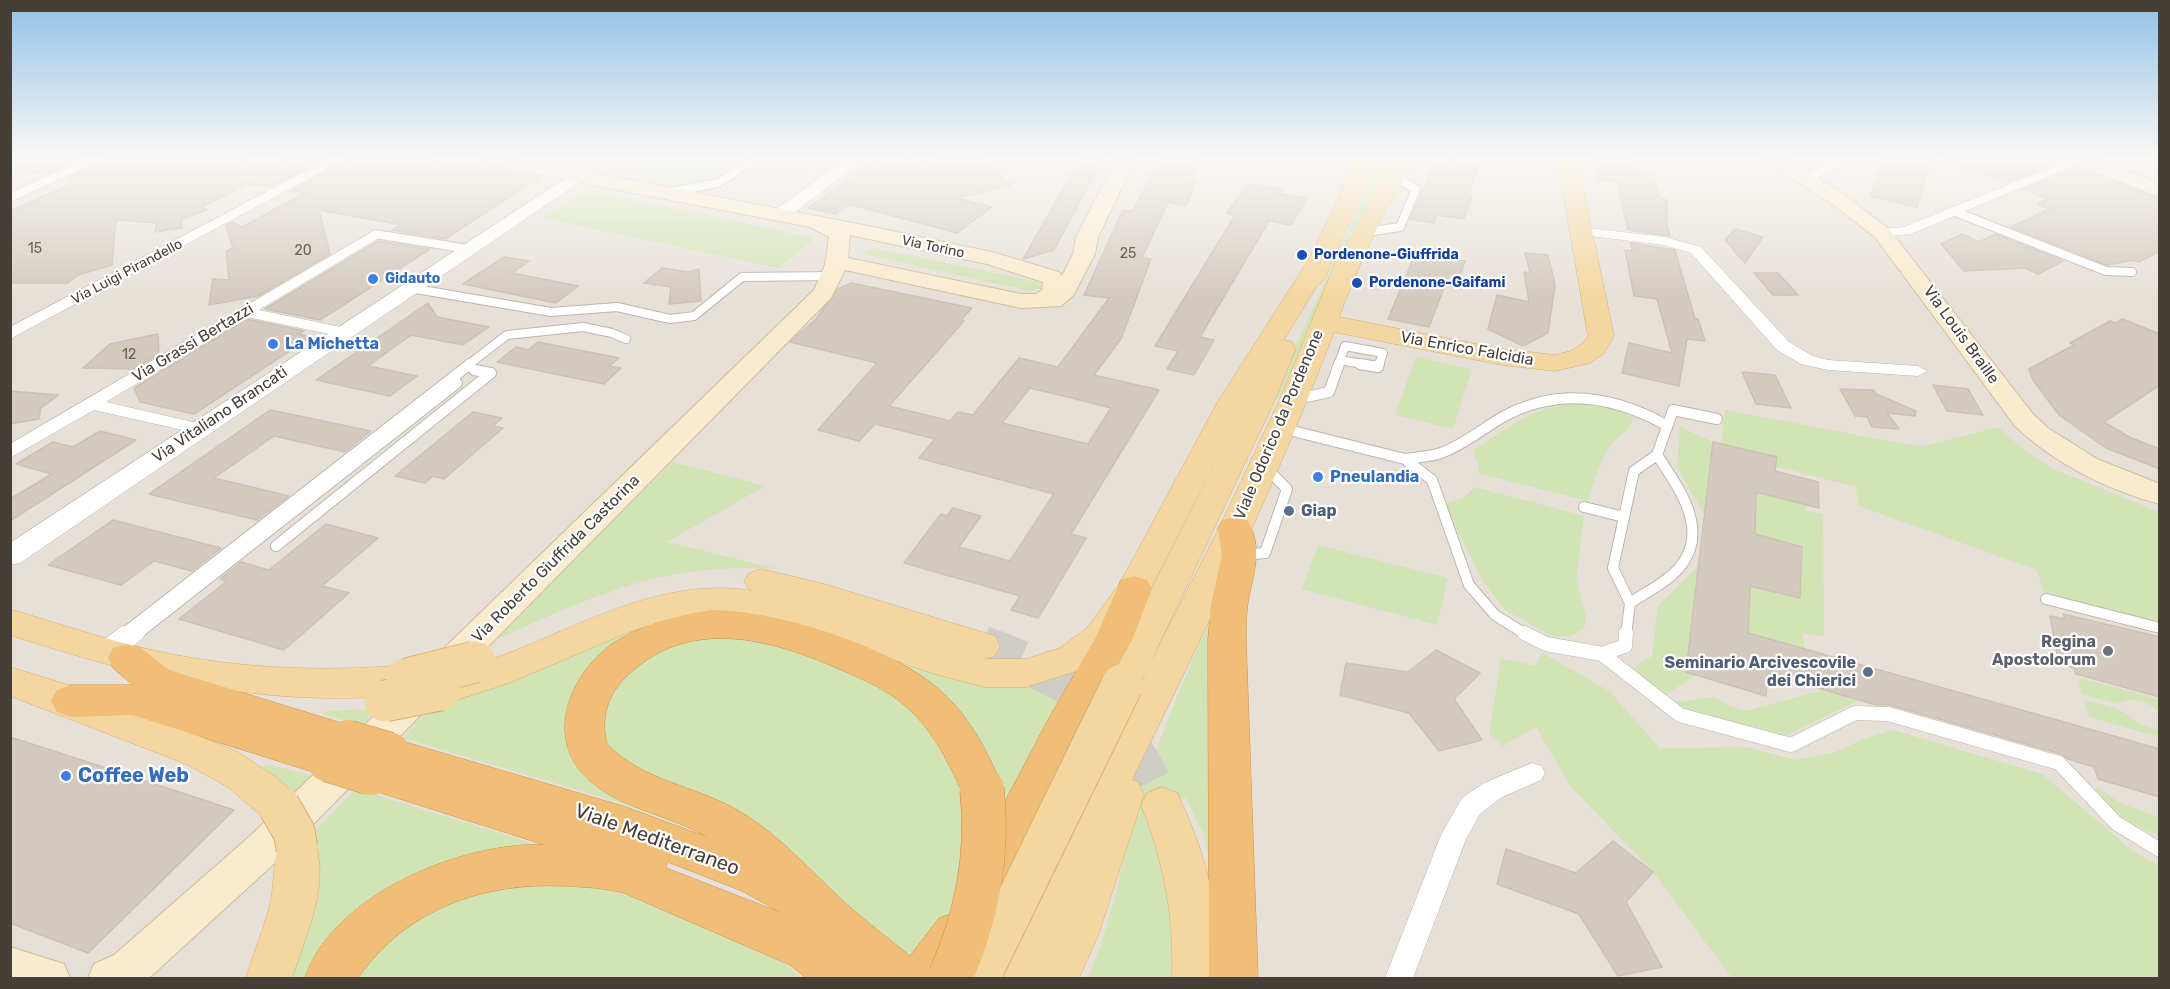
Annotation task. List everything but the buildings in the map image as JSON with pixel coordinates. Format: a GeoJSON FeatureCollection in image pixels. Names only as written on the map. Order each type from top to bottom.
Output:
{"type":"FeatureCollection","features":[{"type":"Feature","properties":{"kind":"highway"},"geometry":{"type":"LineString","coordinates":[[1233,978],[1227,640],[1237,542]]}},
{"type":"Feature","properties":{"kind":"highway"},"geometry":{"type":"LineString","coordinates":[[924,978],[976,903],[1063,729],[1113,640],[1134,589]]}},
{"type":"Feature","properties":{"kind":"highway"},"geometry":{"type":"LineString","coordinates":[[816,933],[777,864],[712,817],[622,780],[604,769],[591,753],[584,735],[584,715],[590,695],[613,665],[627,653],[673,630],[706,622],[748,624],[793,635],[880,670],[918,694],[950,727],[963,746],[982,789],[986,832],[981,881],[967,938],[950,978]]}},
{"type":"Feature","properties":{"kind":"highway"},"geometry":{"type":"LineString","coordinates":[[114,654],[155,681],[359,757]]}},
{"type":"Feature","properties":{"kind":"highway"},"geometry":{"type":"LineString","coordinates":[[71,701],[132,700],[359,757]]}},
{"type":"Feature","properties":{"kind":"highway","name":"Viale Mediterraneo"},"geometry":{"type":"LineString","coordinates":[[359,757],[655,865],[735,899],[782,927],[816,933],[898,978]]}},
{"type":"Feature","properties":{"kind":"highway"},"geometry":{"type":"LineString","coordinates":[[329,978],[356,942],[420,893],[463,875],[520,864],[553,864],[622,873],[816,933]]}},
{"type":"Feature","properties":{"kind":"highway","name":"Viale Mediterraneo"},"geometry":{"type":"LineString","coordinates":[[816,933],[843,978]]}},
{"type":"Feature","properties":{"kind":"main road","name":"Via Torino"},"geometry":{"type":"LineString","coordinates":[[752,205],[780,215],[992,259],[1051,278],[1055,282],[1053,293],[1042,300],[1030,302]]}},
{"type":"Feature","properties":{"kind":"main road"},"geometry":{"type":"LineString","coordinates":[[818,223],[839,234],[835,269],[1030,302],[1053,301],[1062,296],[1084,254],[1087,237],[1103,205]]}},
{"type":"Feature","properties":{"kind":"main road","name":"Viale Odorico da Pordenone"},"geometry":{"type":"LineString","coordinates":[[1139,689],[1346,205]]}},
{"type":"Feature","properties":{"kind":"main road","name":"Viale Odorico da Pordenone"},"geometry":{"type":"LineString","coordinates":[[1139,689],[1237,542],[1263,465],[1294,399],[1351,254],[1380,205]]}},
{"type":"Feature","properties":{"kind":"main road","name":"Via Enrico Falcidia"},"geometry":{"type":"LineString","coordinates":[[1324,322],[1502,357],[1555,363],[1580,357],[1595,347],[1600,336],[1575,205]]}},
{"type":"Feature","properties":{"kind":"main road","name":"Via Louis Braille"},"geometry":{"type":"LineString","coordinates":[[1847,205],[1882,233],[1924,285],[2024,420],[2042,440],[2069,457],[2160,495]]}},
{"type":"Feature","properties":{"kind":"main road"},"geometry":{"type":"LineString","coordinates":[[992,259],[1054,260],[1064,256],[1087,237]]}},
{"type":"Feature","properties":{"kind":"main road","name":"Via Roberto Giuffrida Castorina"},"geometry":{"type":"LineString","coordinates":[[119,974],[280,849],[823,294],[835,269],[861,243],[897,240]]}},
{"type":"Feature","properties":{"kind":"main road"},"geometry":{"type":"LineString","coordinates":[[10,622],[114,654],[213,674],[268,698],[336,703],[462,675],[511,668],[643,612],[690,601],[717,599],[768,603],[962,668],[985,673],[1026,673],[1056,665],[1087,648],[1109,626],[1134,589],[1231,403],[1321,260]]}},
{"type":"Feature","properties":{"kind":"main road"},"geometry":{"type":"LineString","coordinates":[[462,675],[626,597],[689,582],[722,579],[749,579],[791,587],[982,646]]}},
{"type":"Feature","properties":{"kind":"main road"},"geometry":{"type":"LineString","coordinates":[[10,681],[71,701],[107,718],[221,762],[248,778],[279,806],[294,832],[280,849],[297,882],[291,912],[269,978]]}},
{"type":"Feature","properties":{"kind":"main road"},"geometry":{"type":"LineString","coordinates":[[979,978],[1139,689]]}},
{"type":"Feature","properties":{"kind":"main road"},"geometry":{"type":"LineString","coordinates":[[1012,978],[1029,952],[1071,861],[1139,689]]}},
{"type":"Feature","properties":{"kind":"main road"},"geometry":{"type":"LineString","coordinates":[[1056,978],[1075,936],[1139,689]]}},
{"type":"Feature","properties":{"kind":"main road"},"geometry":{"type":"LineString","coordinates":[[1162,805],[1178,841],[1188,876],[1194,920],[1195,978]]}},
{"type":"Feature","properties":{"kind":"main road"},"geometry":{"type":"LineString","coordinates":[[10,967],[49,978]]}},
{"type":"Feature","properties":{"kind":"street","name":"Via Luigi Pirandello"},"geometry":{"type":"LineString","coordinates":[[10,334],[252,205]]}},
{"type":"Feature","properties":{"kind":"street","name":"Via Vitaliano Brancati"},"geometry":{"type":"LineString","coordinates":[[10,555],[533,205]]}},
{"type":"Feature","properties":{"kind":"street"},"geometry":{"type":"LineString","coordinates":[[780,215],[793,205]]}},
{"type":"Feature","properties":{"kind":"street"},"geometry":{"type":"LineString","coordinates":[[1882,233],[1906,231],[1967,205]]}},
{"type":"Feature","properties":{"kind":"street"},"geometry":{"type":"LineString","coordinates":[[1579,231],[1665,240],[1696,250],[1783,346],[1807,360],[1828,365],[1918,371]]}},
{"type":"Feature","properties":{"kind":"street","name":"Via Grassi Bertazzi"},"geometry":{"type":"LineString","coordinates":[[10,452],[375,234]]}},
{"type":"Feature","properties":{"kind":"street"},"geometry":{"type":"LineString","coordinates":[[245,312],[344,332]]}},
{"type":"Feature","properties":{"kind":"street"},"geometry":{"type":"LineString","coordinates":[[92,404],[200,429]]}},
{"type":"Feature","properties":{"kind":"street"},"geometry":{"type":"LineString","coordinates":[[1399,978],[1454,835],[1471,806],[1493,790],[1532,773]]}},
{"type":"Feature","properties":{"kind":"lane"},"geometry":{"type":"LineString","coordinates":[[1953,211],[2106,271],[2132,272]]}},
{"type":"Feature","properties":{"kind":"lane"},"geometry":{"type":"LineString","coordinates":[[375,234],[468,249]]}},
{"type":"Feature","properties":{"kind":"lane"},"geometry":{"type":"LineString","coordinates":[[410,288],[551,312],[617,307],[670,319],[694,316],[742,277],[835,269]]}},
{"type":"Feature","properties":{"kind":"lane"},"geometry":{"type":"LineString","coordinates":[[114,654],[507,335],[593,327],[611,330],[626,339]]}},
{"type":"Feature","properties":{"kind":"lane"},"geometry":{"type":"LineString","coordinates":[[114,654],[521,333]]}},
{"type":"Feature","properties":{"kind":"lane"},"geometry":{"type":"LineString","coordinates":[[1294,399],[1329,392],[1340,360]]}},
{"type":"Feature","properties":{"kind":"lane"},"geometry":{"type":"LineString","coordinates":[[276,546],[491,373],[474,370]]}},
{"type":"Feature","properties":{"kind":"lane"},"geometry":{"type":"LineString","coordinates":[[1281,428],[1405,459],[1441,453],[1509,414],[1539,402],[1572,396],[1603,398],[1639,408],[1666,425]]}},
{"type":"Feature","properties":{"kind":"lane"},"geometry":{"type":"LineString","coordinates":[[1602,654],[1625,646],[1630,603],[1613,568],[1634,471],[1657,455],[1666,425],[1674,410],[1717,419]]}},
{"type":"Feature","properties":{"kind":"lane"},"geometry":{"type":"LineString","coordinates":[[1630,603],[1680,567],[1693,542],[1693,521],[1683,494],[1657,455]]}},
{"type":"Feature","properties":{"kind":"lane"},"geometry":{"type":"LineString","coordinates":[[1405,459],[1432,480],[1469,585],[1495,615],[1546,644],[1602,654],[1680,716],[1791,745],[1856,714],[1888,714],[2059,763],[2116,823],[2160,850]]}},
{"type":"Feature","properties":{"kind":"lane"},"geometry":{"type":"LineString","coordinates":[[1237,542],[1265,553],[1287,489],[1263,465]]}},
{"type":"Feature","properties":{"kind":"lane"},"geometry":{"type":"LineString","coordinates":[[1584,507],[1624,518]]}},
{"type":"Feature","properties":{"kind":"lane"},"geometry":{"type":"LineString","coordinates":[[2046,598],[2160,628]]}},
{"type":"Feature","properties":{"kind":"shaded area"},"geometry":{"type":"Polygon","coordinates":[[[10,205],[2159,205],[2159,978],[11,978],[10,205]]]}},
{"type":"Feature","properties":{"kind":"green space"},"geometry":{"type":"Polygon","coordinates":[[[563,205],[658,205],[815,238],[778,268],[543,218],[563,205]]]}},
{"type":"Feature","properties":{"kind":"green space"},"geometry":{"type":"Polygon","coordinates":[[[1360,205],[1366,205],[1331,276],[1279,398],[1273,397],[1360,205]]]}},
{"type":"Feature","properties":{"kind":"green space"},"geometry":{"type":"Polygon","coordinates":[[[873,248],[1038,282],[1042,288],[1031,291],[861,254],[873,248]]]}},
{"type":"Feature","properties":{"kind":"green space"},"geometry":{"type":"Polygon","coordinates":[[[1416,357],[1472,369],[1453,429],[1395,415],[1416,357]]]}},
{"type":"Feature","properties":{"kind":"green space"},"geometry":{"type":"Polygon","coordinates":[[[1573,402],[1613,407],[1633,419],[1630,428],[1621,434],[1608,450],[1594,480],[1588,501],[1478,473],[1479,468],[1473,450],[1531,415],[1557,405],[1573,402]]]}},
{"type":"Feature","properties":{"kind":"green space"},"geometry":{"type":"Polygon","coordinates":[[[1725,410],[1921,447],[1998,427],[2023,449],[2053,469],[2159,512],[2159,624],[2044,592],[2037,570],[1859,506],[1856,487],[1776,466],[1776,457],[1721,444],[1725,410]]]}},
{"type":"Feature","properties":{"kind":"green space"},"geometry":{"type":"Polygon","coordinates":[[[1680,427],[1713,442],[1704,514],[1677,467],[1680,427]]]}},
{"type":"Feature","properties":{"kind":"green space"},"geometry":{"type":"Polygon","coordinates":[[[673,462],[765,486],[667,542],[778,569],[736,568],[662,577],[594,597],[488,643],[673,462]]]}},
{"type":"Feature","properties":{"kind":"green space"},"geometry":{"type":"Polygon","coordinates":[[[1475,487],[1584,516],[1576,578],[1586,616],[1584,629],[1570,636],[1554,637],[1505,610],[1483,581],[1451,518],[1446,503],[1463,498],[1475,487]]]}},
{"type":"Feature","properties":{"kind":"green space"},"geometry":{"type":"Polygon","coordinates":[[[1756,492],[1806,504],[1806,511],[1823,514],[1824,637],[1803,633],[1805,649],[1748,633],[1750,586],[1800,597],[1802,547],[1755,534],[1756,492]]]}},
{"type":"Feature","properties":{"kind":"green space"},"geometry":{"type":"Polygon","coordinates":[[[1318,545],[1448,578],[1437,625],[1302,589],[1318,545]]]}},
{"type":"Feature","properties":{"kind":"green space"},"geometry":{"type":"Polygon","coordinates":[[[1698,566],[1686,672],[1696,675],[1664,696],[1631,669],[1652,656],[1658,606],[1698,566]]]}},
{"type":"Feature","properties":{"kind":"green space"},"geometry":{"type":"Polygon","coordinates":[[[1211,618],[1210,866],[1203,833],[1186,798],[1148,810],[1155,830],[1169,893],[1174,957],[1173,978],[1088,978],[1109,918],[1135,815],[1151,766],[1211,618]]]}},
{"type":"Feature","properties":{"kind":"green space"},"geometry":{"type":"Polygon","coordinates":[[[649,624],[629,637],[568,723],[696,831],[615,801],[403,738],[440,699],[625,630],[649,624]]]}},
{"type":"Feature","properties":{"kind":"green space"},"geometry":{"type":"Polygon","coordinates":[[[698,631],[901,667],[915,665],[950,678],[977,684],[1082,665],[971,885],[912,970],[633,770],[607,745],[601,731],[602,703],[635,660],[698,631]]]}},
{"type":"Feature","properties":{"kind":"green space"},"geometry":{"type":"Polygon","coordinates":[[[1542,653],[1609,691],[1660,748],[1747,747],[1795,760],[1833,753],[1864,739],[1893,730],[2042,774],[2133,851],[2159,866],[2159,978],[1732,978],[1653,872],[1571,787],[1536,727],[1503,746],[1489,734],[1501,658],[1536,666],[1542,653]]]}},
{"type":"Feature","properties":{"kind":"green space"},"geometry":{"type":"Polygon","coordinates":[[[2078,678],[2159,699],[2159,712],[2140,701],[2129,700],[2118,704],[2082,694],[2078,678]]]}},
{"type":"Feature","properties":{"kind":"green space"},"geometry":{"type":"Polygon","coordinates":[[[1824,690],[1860,700],[1785,736],[1688,710],[1674,702],[1713,697],[1746,711],[1824,690]]]}},
{"type":"Feature","properties":{"kind":"green space"},"geometry":{"type":"Polygon","coordinates":[[[2084,700],[2117,709],[2141,724],[2159,729],[2159,737],[2089,717],[2084,700]]]}},
{"type":"Feature","properties":{"kind":"green space"},"geometry":{"type":"Polygon","coordinates":[[[377,709],[361,726],[323,714],[327,711],[377,709]]]}},
{"type":"Feature","properties":{"kind":"green space"},"geometry":{"type":"Polygon","coordinates":[[[266,765],[313,776],[293,795],[262,769],[266,765]]]}},
{"type":"Feature","properties":{"kind":"green space"},"geometry":{"type":"Polygon","coordinates":[[[2095,786],[2122,804],[2159,817],[2159,835],[2140,828],[2113,811],[2095,786]]]}},
{"type":"Feature","properties":{"kind":"green space"},"geometry":{"type":"Polygon","coordinates":[[[356,789],[542,846],[313,978],[290,978],[313,887],[314,832],[356,789]]]}},
{"type":"Feature","properties":{"kind":"green space"},"geometry":{"type":"Polygon","coordinates":[[[565,879],[626,895],[690,916],[751,944],[803,978],[344,978],[350,967],[451,890],[565,879]]]}},
{"type":"Feature","properties":{"kind":"tunnel"},"geometry":{"type":"LineString","coordinates":[[982,646],[1046,672],[1092,703],[1129,744],[1162,805]]}},
{"type":"Feature","properties":{"kind":"place","name":"Pordenone-Giuffrida"},"geometry":{"type":"Point","coordinates":[1302,255]}},
{"type":"Feature","properties":{"kind":"place","name":"Gidauto"},"geometry":{"type":"Point","coordinates":[373,279]}},
{"type":"Feature","properties":{"kind":"place","name":"Pordenone-Gaifami"},"geometry":{"type":"Point","coordinates":[1357,283]}},
{"type":"Feature","properties":{"kind":"place","name":"La Michetta"},"geometry":{"type":"Point","coordinates":[273,344]}},
{"type":"Feature","properties":{"kind":"place","name":"Pneulandia"},"geometry":{"type":"Point","coordinates":[1318,477]}},
{"type":"Feature","properties":{"kind":"place","name":"Giap"},"geometry":{"type":"Point","coordinates":[1289,511]}},
{"type":"Feature","properties":{"kind":"place","name":"Regina Apostolorum"},"geometry":{"type":"Point","coordinates":[2108,651]}},
{"type":"Feature","properties":{"kind":"place","name":"Seminario Arcivescovile dei Chierici"},"geometry":{"type":"Point","coordinates":[1868,672]}},
{"type":"Feature","properties":{"kind":"place","name":"Coffee Web"},"geometry":{"type":"Point","coordinates":[66,776]}}]}
